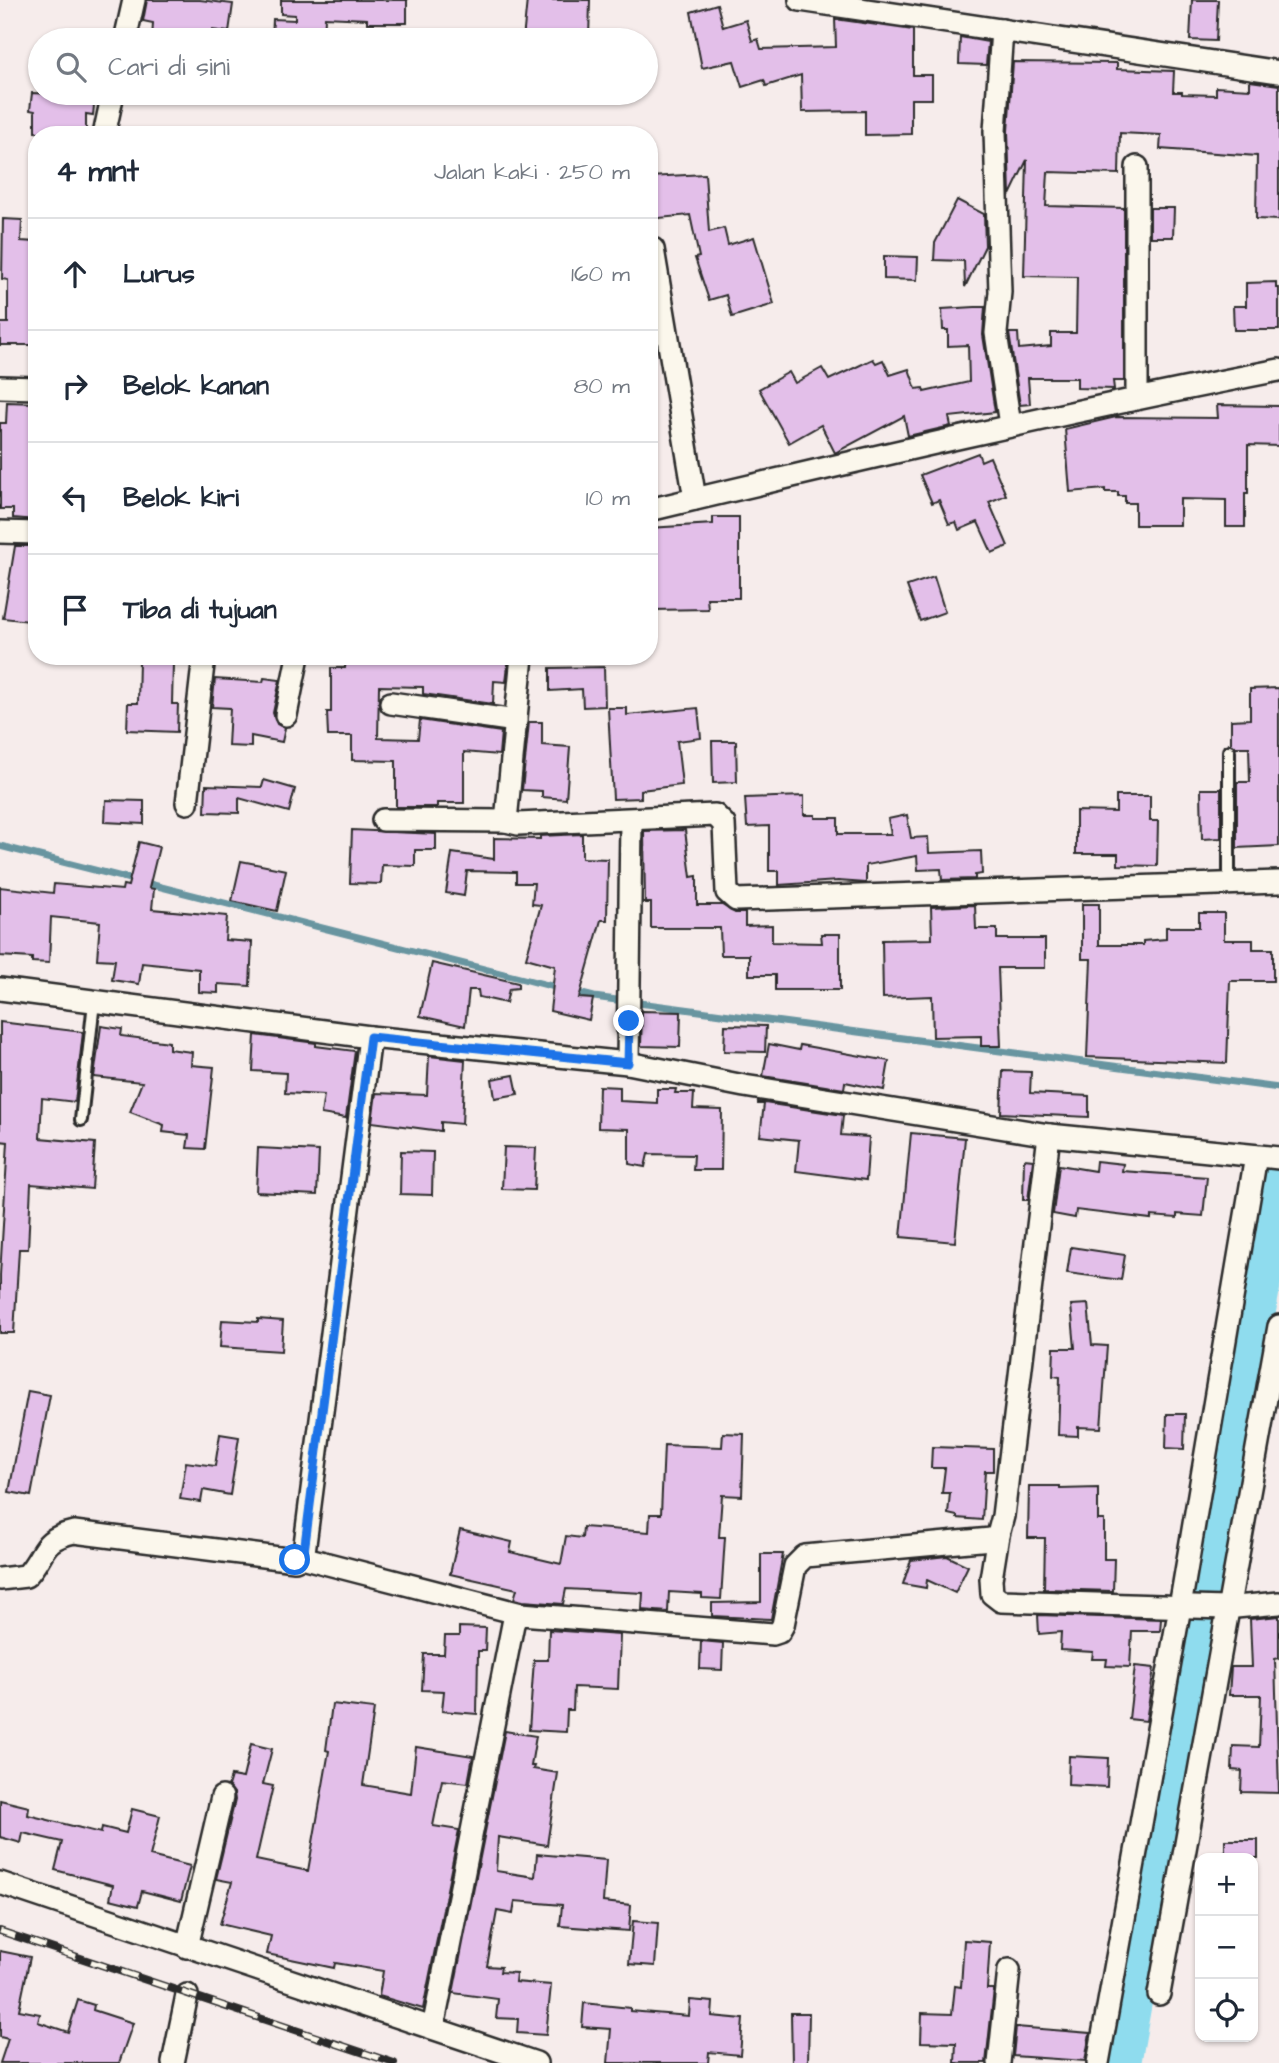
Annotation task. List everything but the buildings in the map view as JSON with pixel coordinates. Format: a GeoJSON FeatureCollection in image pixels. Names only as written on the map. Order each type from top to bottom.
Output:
{"type":"FeatureCollection","features":[{"type":"Feature","properties":{"kind":"street"},"geometry":{"type":"LineString","coordinates":[[128,28],[134,0]]}},
{"type":"Feature","properties":{"kind":"street"},"geometry":{"type":"LineString","coordinates":[[800,0],[1279,72]]}},
{"type":"Feature","properties":{"kind":"street"},"geometry":{"type":"LineString","coordinates":[[1002,30],[995,131],[1000,292],[996,333],[1010,425]]}},
{"type":"Feature","properties":{"kind":"street"},"geometry":{"type":"LineString","coordinates":[[106,126],[110,105]]}},
{"type":"Feature","properties":{"kind":"street"},"geometry":{"type":"LineString","coordinates":[[1137,167],[1137,397]]}},
{"type":"Feature","properties":{"kind":"street"},"geometry":{"type":"LineString","coordinates":[[658,280],[695,499]]}},
{"type":"Feature","properties":{"kind":"street"},"geometry":{"type":"LineString","coordinates":[[658,508],[1010,425],[1279,370]]}},
{"type":"Feature","properties":{"kind":"street"},"geometry":{"type":"LineString","coordinates":[[0,387],[28,388]]}},
{"type":"Feature","properties":{"kind":"street"},"geometry":{"type":"LineString","coordinates":[[0,532],[28,533]]}},
{"type":"Feature","properties":{"kind":"street"},"geometry":{"type":"LineString","coordinates":[[187,803],[203,665]]}},
{"type":"Feature","properties":{"kind":"street"},"geometry":{"type":"LineString","coordinates":[[286,715],[296,665]]}},
{"type":"Feature","properties":{"kind":"street"},"geometry":{"type":"LineString","coordinates":[[506,821],[521,665]]}},
{"type":"Feature","properties":{"kind":"street"},"geometry":{"type":"LineString","coordinates":[[391,703],[516,721]]}},
{"type":"Feature","properties":{"kind":"street"},"geometry":{"type":"LineString","coordinates":[[383,820],[506,821],[518,824],[715,815],[724,824],[727,892],[737,900],[1279,882]]}},
{"type":"Feature","properties":{"kind":"street"},"geometry":{"type":"LineString","coordinates":[[628,1063],[631,820]]}},
{"type":"Feature","properties":{"kind":"street"},"geometry":{"type":"LineString","coordinates":[[0,989],[370,1037],[628,1063],[744,1086],[1049,1135],[1269,1157],[1098,2063]]}},
{"type":"Feature","properties":{"kind":"street"},"geometry":{"type":"LineString","coordinates":[[0,1579],[26,1576],[36,1565],[44,1547],[56,1536],[74,1532],[295,1560],[301,1557],[304,1552],[370,1037]]}},
{"type":"Feature","properties":{"kind":"street"},"geometry":{"type":"LineString","coordinates":[[1049,1135],[1003,1516],[991,1579],[992,1594],[1002,1601],[1185,1607],[1227,1608],[1279,1603]]}},
{"type":"Feature","properties":{"kind":"street"},"geometry":{"type":"LineString","coordinates":[[1159,1994],[1279,1326]]}},
{"type":"Feature","properties":{"kind":"street"},"geometry":{"type":"LineString","coordinates":[[301,1557],[521,1614],[773,1633],[779,1632],[783,1625],[794,1566],[806,1556],[991,1539],[998,1535]]}},
{"type":"Feature","properties":{"kind":"street"},"geometry":{"type":"LineString","coordinates":[[433,2028],[513,1624],[521,1614]]}},
{"type":"Feature","properties":{"kind":"street"},"geometry":{"type":"LineString","coordinates":[[187,1947],[222,1797]]}},
{"type":"Feature","properties":{"kind":"street"},"geometry":{"type":"LineString","coordinates":[[0,1883],[536,2063]]}},
{"type":"Feature","properties":{"kind":"street"},"geometry":{"type":"LineString","coordinates":[[999,2063],[1009,1970]]}},
{"type":"Feature","properties":{"kind":"street"},"geometry":{"type":"LineString","coordinates":[[173,2063],[187,1995]]}},
{"type":"Feature","properties":{"kind":"lane"},"geometry":{"type":"LineString","coordinates":[[1229,751],[1229,885]]}},
{"type":"Feature","properties":{"kind":"lane"},"geometry":{"type":"LineString","coordinates":[[80,1120],[94,1002]]}},
{"type":"Feature","properties":{"kind":"waterway"},"geometry":{"type":"LineString","coordinates":[[0,846],[559,988]]}},
{"type":"Feature","properties":{"kind":"waterway"},"geometry":{"type":"LineString","coordinates":[[574,992],[594,997],[1279,1088]]}},
{"type":"Feature","properties":{"kind":"waterway"},"geometry":{"type":"LineString","coordinates":[[1121,2063],[1279,1182]]}},
{"type":"Feature","properties":{"kind":"railway"},"geometry":{"type":"LineString","coordinates":[[0,1931],[394,2063]]}},
{"type":"Feature","properties":{"kind":"route"},"geometry":{"type":"LineString","coordinates":[[295,1560],[304,1552],[370,1037],[628,1063],[629,1021]]}}]}
